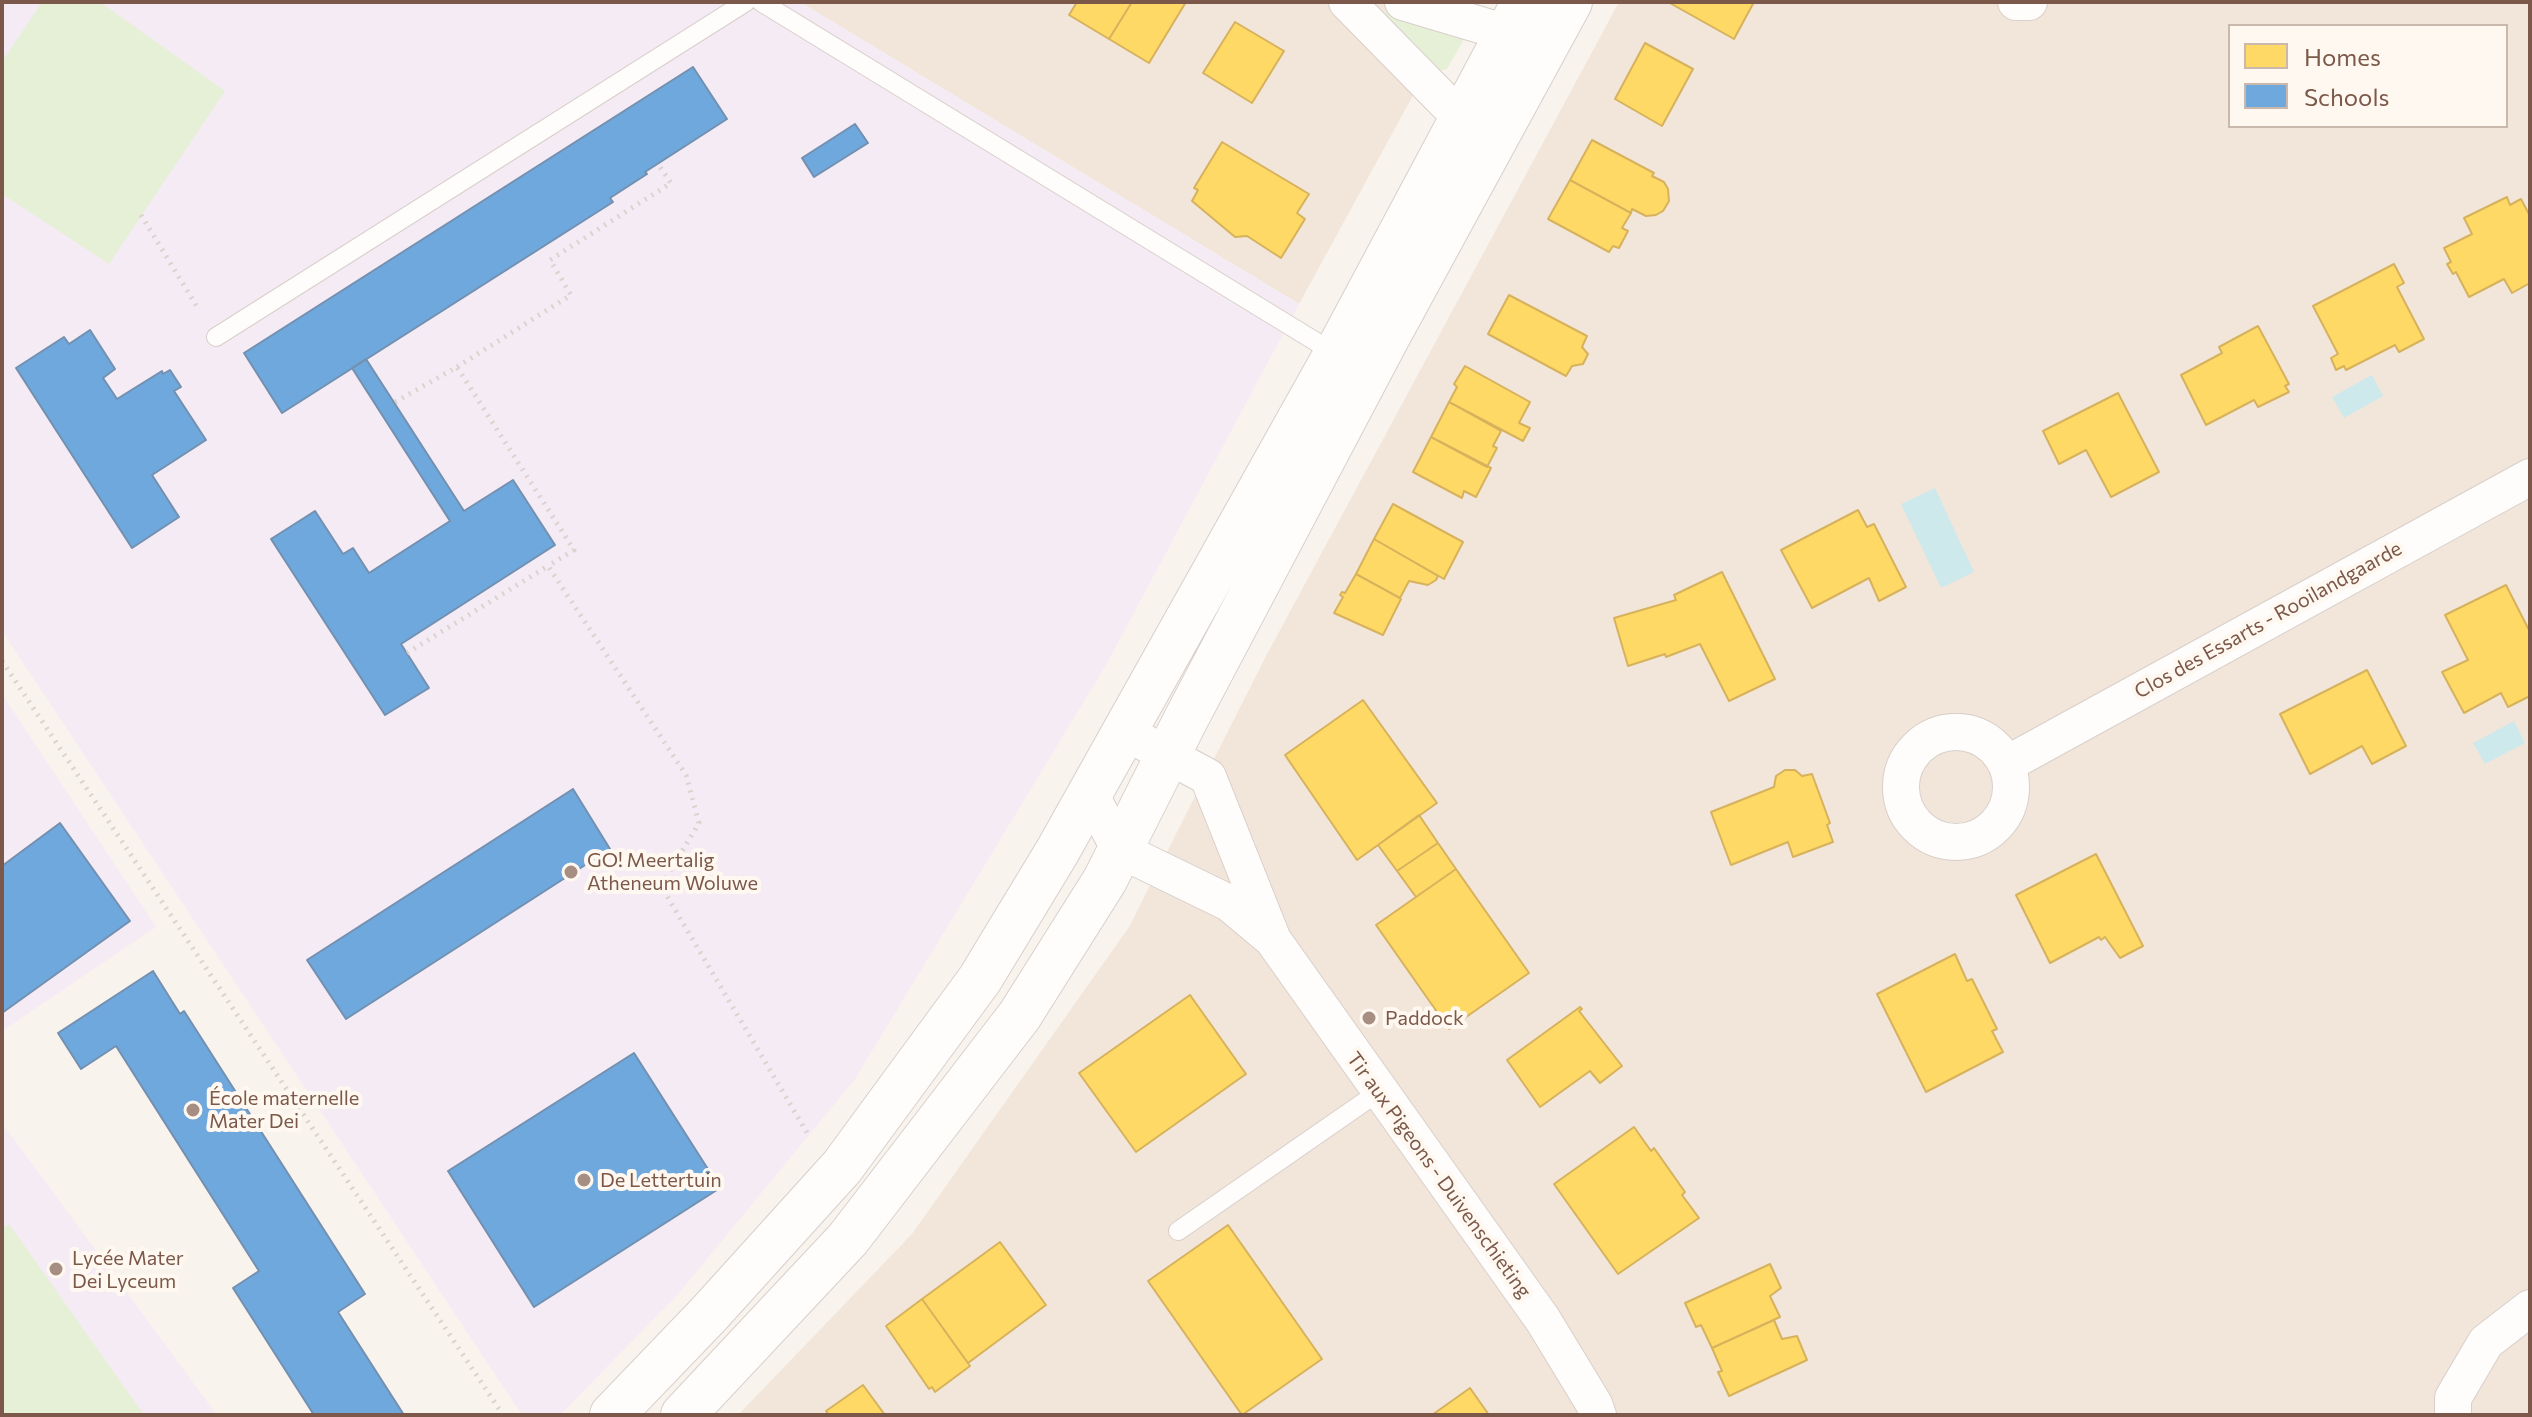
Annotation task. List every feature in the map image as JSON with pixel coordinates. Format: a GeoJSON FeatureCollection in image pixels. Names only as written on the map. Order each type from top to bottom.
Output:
{"type":"FeatureCollection","features":[{"type":"Feature","properties":{"kind":"street"},"geometry":{"type":"LineString","coordinates":[[1347,2],[1460,117]]}},
{"type":"Feature","properties":{"kind":"street"},"geometry":{"type":"LineString","coordinates":[[612,1415],[709,1314],[842,1167],[980,979],[1090,794],[1336,354],[1460,117],[1516,18],[1403,2]]}},
{"type":"Feature","properties":{"kind":"street"},"geometry":{"type":"LineString","coordinates":[[683,1415],[848,1239],[1020,1015],[1105,880],[1386,340],[1570,2]]}},
{"type":"Feature","properties":{"kind":"street"},"geometry":{"type":"LineString","coordinates":[[2016,2],[2029,2]]}},
{"type":"Feature","properties":{"kind":"street","name":"Clos des Essarts - Rooilandgaarde"},"geometry":{"type":"LineString","coordinates":[[2007,764],[2530,477]]}},
{"type":"Feature","properties":{"kind":"street","name":"Tir aux Pigeons - Duivenschieting"},"geometry":{"type":"LineString","coordinates":[[1125,732],[1208,777],[1273,940],[1543,1320],[1598,1415]]}},
{"type":"Feature","properties":{"kind":"street"},"geometry":{"type":"LineString","coordinates":[[1090,794],[1120,850]]}},
{"type":"Feature","properties":{"kind":"street","name":"Tir aux Pigeons - Duivenschieting"},"geometry":{"type":"LineString","coordinates":[[1120,850],[1229,903],[1273,940]]}},
{"type":"Feature","properties":{"kind":"street"},"geometry":{"type":"LineString","coordinates":[[2453,1415],[2453,1398],[2486,1342],[2530,1308]]}},
{"type":"Feature","properties":{"kind":"lane"},"geometry":{"type":"LineString","coordinates":[[216,337],[746,2]]}},
{"type":"Feature","properties":{"kind":"lane"},"geometry":{"type":"LineString","coordinates":[[761,2],[1336,354]]}},
{"type":"Feature","properties":{"kind":"lane"},"geometry":{"type":"LineString","coordinates":[[1178,1231],[1380,1091]]}},
{"type":"Feature","properties":{"kind":"path"},"geometry":{"type":"LineString","coordinates":[[395,402],[571,295],[550,260],[671,183],[658,164]]}},
{"type":"Feature","properties":{"kind":"path"},"geometry":{"type":"LineString","coordinates":[[141,215],[216,337]]}},
{"type":"Feature","properties":{"kind":"path"},"geometry":{"type":"LineString","coordinates":[[407,653],[574,550],[457,367]]}},
{"type":"Feature","properties":{"kind":"path"},"geometry":{"type":"LineString","coordinates":[[548,566],[686,775],[699,823],[661,886],[809,1135],[842,1167]]}},
{"type":"Feature","properties":{"kind":"path"},"geometry":{"type":"LineString","coordinates":[[2,661],[503,1415]]}},
{"type":"Feature","properties":{"kind":"shaded area","name":"GO! Meertalig Atheneum Woluwe"},"geometry":{"type":"Polygon","coordinates":[[[2,2],[800,2],[1299,304],[1106,665],[855,1079],[679,1293],[560,1415],[522,1415],[2,631],[2,2]]]}},
{"type":"Feature","properties":{"kind":"shaded area"},"geometry":{"type":"Polygon","coordinates":[[[800,2],[1464,2],[1299,304],[800,2]]]}},
{"type":"Feature","properties":{"kind":"shaded area"},"geometry":{"type":"Polygon","coordinates":[[[1619,2],[2530,2],[2530,1415],[738,1415],[912,1234],[1129,927],[1266,656],[1619,2]]]}},
{"type":"Feature","properties":{"kind":"shaded area"},"geometry":{"type":"Polygon","coordinates":[[[2,694],[156,927],[2,1031],[2,694]]]}},
{"type":"Feature","properties":{"kind":"shaded area","name":"Lycée Mater Dei Lyceum"},"geometry":{"type":"Polygon","coordinates":[[[2,1123],[217,1415],[2,1415],[2,1123]]]}},
{"type":"Feature","properties":{"kind":"green space"},"geometry":{"type":"Polygon","coordinates":[[[42,2],[100,2],[225,91],[109,264],[2,194],[2,62],[42,2]]]}},
{"type":"Feature","properties":{"kind":"green space"},"geometry":{"type":"Polygon","coordinates":[[[1385,10],[1460,32],[1463,41],[1447,69],[1439,71],[1379,17],[1385,10]]]}},
{"type":"Feature","properties":{"kind":"green space"},"geometry":{"type":"Polygon","coordinates":[[[9,1224],[144,1415],[2,1415],[2,1229],[9,1224]]]}},
{"type":"Feature","properties":{"kind":"water"},"geometry":{"type":"Polygon","coordinates":[[[2372,375],[2383,396],[2344,418],[2332,397],[2372,375]]]}},
{"type":"Feature","properties":{"kind":"water"},"geometry":{"type":"Polygon","coordinates":[[[1935,488],[1974,572],[1941,588],[1901,504],[1935,488]]]}},
{"type":"Feature","properties":{"kind":"water"},"geometry":{"type":"Polygon","coordinates":[[[2514,721],[2525,743],[2485,764],[2473,743],[2514,721]]]}},
{"type":"Feature","properties":{"kind":"building: Homes"},"geometry":{"type":"Polygon","coordinates":[[[1077,2],[1132,2],[1109,39],[1069,15],[1077,2]]]}},
{"type":"Feature","properties":{"kind":"building: Homes"},"geometry":{"type":"Polygon","coordinates":[[[1132,2],[1186,2],[1149,63],[1109,39],[1132,2]]]}},
{"type":"Feature","properties":{"kind":"building: Homes"},"geometry":{"type":"Polygon","coordinates":[[[1668,2],[1754,2],[1734,39],[1668,2]]]}},
{"type":"Feature","properties":{"kind":"building: Homes"},"geometry":{"type":"Polygon","coordinates":[[[1235,22],[1284,51],[1252,103],[1203,73],[1235,22]]]}},
{"type":"Feature","properties":{"kind":"building: Homes"},"geometry":{"type":"Polygon","coordinates":[[[1645,43],[1693,69],[1662,126],[1615,99],[1645,43]]]}},
{"type":"Feature","properties":{"kind":"building: Homes"},"geometry":{"type":"Polygon","coordinates":[[[1592,140],[1654,173],[1652,176],[1664,182],[1669,201],[1663,211],[1646,216],[1632,209],[1631,213],[1570,180],[1592,140]]]}},
{"type":"Feature","properties":{"kind":"building: Homes"},"geometry":{"type":"Polygon","coordinates":[[[1222,142],[1309,194],[1297,213],[1305,219],[1281,258],[1247,236],[1235,237],[1192,201],[1198,190],[1194,188],[1222,142]]]}},
{"type":"Feature","properties":{"kind":"building: Homes"},"geometry":{"type":"Polygon","coordinates":[[[1570,180],[1631,213],[1622,228],[1628,231],[1619,248],[1613,246],[1609,252],[1548,219],[1570,180]]]}},
{"type":"Feature","properties":{"kind":"building: Homes"},"geometry":{"type":"Polygon","coordinates":[[[2507,197],[2510,205],[2521,199],[2530,216],[2530,283],[2512,293],[2504,279],[2469,297],[2456,272],[2453,274],[2447,264],[2451,262],[2444,248],[2472,234],[2464,218],[2507,197]]]}},
{"type":"Feature","properties":{"kind":"building: Homes"},"geometry":{"type":"Polygon","coordinates":[[[2394,264],[2404,283],[2397,287],[2424,339],[2399,352],[2395,345],[2346,370],[2344,366],[2336,370],[2331,358],[2338,354],[2313,306],[2394,264]]]}},
{"type":"Feature","properties":{"kind":"building: Homes"},"geometry":{"type":"Polygon","coordinates":[[[1509,295],[1587,336],[1582,347],[1588,354],[1583,364],[1572,366],[1566,376],[1488,334],[1509,295]]]}},
{"type":"Feature","properties":{"kind":"building: Homes"},"geometry":{"type":"Polygon","coordinates":[[[2258,326],[2289,384],[2285,386],[2289,392],[2258,407],[2254,400],[2206,425],[2181,375],[2222,353],[2219,347],[2258,326]]]}},
{"type":"Feature","properties":{"kind":"building: Homes"},"geometry":{"type":"Polygon","coordinates":[[[1465,366],[1530,402],[1519,423],[1530,428],[1523,441],[1449,402],[1457,387],[1454,384],[1465,366]]]}},
{"type":"Feature","properties":{"kind":"building: Homes"},"geometry":{"type":"Polygon","coordinates":[[[2118,393],[2159,472],[2111,497],[2086,450],[2059,464],[2043,431],[2118,393]]]}},
{"type":"Feature","properties":{"kind":"building: Homes"},"geometry":{"type":"Polygon","coordinates":[[[1449,402],[1501,431],[1493,446],[1497,448],[1487,467],[1431,437],[1449,402]]]}},
{"type":"Feature","properties":{"kind":"building: Homes"},"geometry":{"type":"Polygon","coordinates":[[[1431,437],[1491,468],[1476,497],[1464,491],[1462,498],[1413,472],[1431,437]]]}},
{"type":"Feature","properties":{"kind":"building: Homes"},"geometry":{"type":"Polygon","coordinates":[[[1393,504],[1463,542],[1444,579],[1374,539],[1393,504]]]}},
{"type":"Feature","properties":{"kind":"building: Homes"},"geometry":{"type":"Polygon","coordinates":[[[1858,510],[1867,527],[1874,524],[1906,587],[1879,601],[1869,578],[1812,608],[1781,550],[1858,510]]]}},
{"type":"Feature","properties":{"kind":"building: Homes"},"geometry":{"type":"Polygon","coordinates":[[[1374,539],[1438,576],[1436,580],[1428,585],[1409,581],[1400,598],[1356,574],[1374,539]]]}},
{"type":"Feature","properties":{"kind":"building: Homes"},"geometry":{"type":"Polygon","coordinates":[[[1722,572],[1775,679],[1729,701],[1700,644],[1666,657],[1665,654],[1628,666],[1614,618],[1676,600],[1674,595],[1722,572]]]}},
{"type":"Feature","properties":{"kind":"building: Homes"},"geometry":{"type":"Polygon","coordinates":[[[1356,574],[1401,599],[1383,635],[1334,613],[1343,597],[1340,595],[1345,593],[1356,574]]]}},
{"type":"Feature","properties":{"kind":"building: Homes"},"geometry":{"type":"Polygon","coordinates":[[[2506,585],[2530,632],[2530,696],[2508,707],[2501,693],[2464,713],[2442,672],[2468,660],[2445,615],[2506,585]]]}},
{"type":"Feature","properties":{"kind":"building: Homes"},"geometry":{"type":"Polygon","coordinates":[[[2367,670],[2406,746],[2372,764],[2362,746],[2310,774],[2280,714],[2367,670]]]}},
{"type":"Feature","properties":{"kind":"building: Homes"},"geometry":{"type":"Polygon","coordinates":[[[1363,700],[1437,803],[1357,860],[1285,755],[1363,700]]]}},
{"type":"Feature","properties":{"kind":"building: Homes"},"geometry":{"type":"Polygon","coordinates":[[[1785,770],[1795,770],[1802,776],[1812,774],[1830,823],[1827,825],[1833,842],[1793,857],[1788,842],[1731,865],[1711,812],[1774,787],[1776,776],[1785,770]]]}},
{"type":"Feature","properties":{"kind":"building: Homes"},"geometry":{"type":"Polygon","coordinates":[[[1419,815],[1438,843],[1397,871],[1378,845],[1419,815]]]}},
{"type":"Feature","properties":{"kind":"building: Homes"},"geometry":{"type":"Polygon","coordinates":[[[1438,843],[1456,869],[1416,897],[1397,871],[1438,843]]]}},
{"type":"Feature","properties":{"kind":"building: Homes"},"geometry":{"type":"Polygon","coordinates":[[[2096,854],[2143,946],[2120,958],[2105,937],[2101,940],[2099,937],[2050,963],[2016,895],[2096,854]]]}},
{"type":"Feature","properties":{"kind":"building: Homes"},"geometry":{"type":"Polygon","coordinates":[[[1456,869],[1529,973],[1449,1029],[1376,925],[1456,869]]]}},
{"type":"Feature","properties":{"kind":"building: Homes"},"geometry":{"type":"Polygon","coordinates":[[[1955,954],[1967,981],[1972,979],[1997,1029],[1992,1031],[2003,1052],[1926,1092],[1877,994],[1955,954]]]}},
{"type":"Feature","properties":{"kind":"building: Homes"},"geometry":{"type":"Polygon","coordinates":[[[1190,995],[1246,1074],[1136,1152],[1079,1073],[1190,995]]]}},
{"type":"Feature","properties":{"kind":"building: Homes"},"geometry":{"type":"Polygon","coordinates":[[[1580,1007],[1582,1009],[1579,1011],[1622,1066],[1600,1083],[1590,1071],[1540,1107],[1507,1060],[1580,1007]]]}},
{"type":"Feature","properties":{"kind":"building: Homes"},"geometry":{"type":"Polygon","coordinates":[[[1634,1127],[1651,1151],[1654,1148],[1699,1218],[1618,1274],[1554,1184],[1634,1127]]]}},
{"type":"Feature","properties":{"kind":"building: Homes"},"geometry":{"type":"Polygon","coordinates":[[[1228,1225],[1322,1359],[1242,1415],[1148,1281],[1228,1225]]]}},
{"type":"Feature","properties":{"kind":"building: Homes"},"geometry":{"type":"Polygon","coordinates":[[[1000,1242],[1046,1305],[968,1363],[922,1299],[1000,1242]]]}},
{"type":"Feature","properties":{"kind":"building: Homes"},"geometry":{"type":"Polygon","coordinates":[[[1770,1264],[1781,1288],[1770,1296],[1780,1317],[1712,1348],[1701,1325],[1696,1327],[1685,1303],[1770,1264]]]}},
{"type":"Feature","properties":{"kind":"building: Homes"},"geometry":{"type":"Polygon","coordinates":[[[922,1299],[970,1366],[935,1392],[932,1387],[929,1389],[886,1326],[922,1299]]]}},
{"type":"Feature","properties":{"kind":"building: Homes"},"geometry":{"type":"Polygon","coordinates":[[[1774,1320],[1782,1339],[1797,1336],[1807,1360],[1729,1396],[1712,1348],[1774,1320]]]}},
{"type":"Feature","properties":{"kind":"building: Homes"},"geometry":{"type":"Polygon","coordinates":[[[863,1385],[885,1415],[829,1415],[826,1411],[863,1385]]]}},
{"type":"Feature","properties":{"kind":"building: Homes"},"geometry":{"type":"Polygon","coordinates":[[[1470,1388],[1489,1415],[1432,1415],[1470,1388]]]}},
{"type":"Feature","properties":{"kind":"building: Schools"},"geometry":{"type":"Polygon","coordinates":[[[693,67],[727,119],[645,172],[647,174],[610,198],[613,202],[282,413],[244,353],[693,67]]]}},
{"type":"Feature","properties":{"kind":"building: Schools"},"geometry":{"type":"Polygon","coordinates":[[[855,124],[868,143],[814,177],[802,158],[855,124]]]}},
{"type":"Feature","properties":{"kind":"building: Schools"},"geometry":{"type":"Polygon","coordinates":[[[90,330],[115,369],[103,378],[117,399],[162,371],[163,374],[170,370],[181,387],[174,391],[206,440],[152,475],[179,517],[132,548],[16,368],[64,337],[69,344],[90,330]]]}},
{"type":"Feature","properties":{"kind":"building: Schools"},"geometry":{"type":"Polygon","coordinates":[[[366,359],[464,511],[513,480],[555,545],[401,644],[429,688],[385,715],[271,539],[315,511],[343,554],[353,548],[369,573],[450,521],[352,368],[366,359]]]}},
{"type":"Feature","properties":{"kind":"building: Schools"},"geometry":{"type":"Polygon","coordinates":[[[573,789],[610,849],[346,1019],[307,960],[573,789]]]}},
{"type":"Feature","properties":{"kind":"building: Schools"},"geometry":{"type":"Polygon","coordinates":[[[60,823],[130,921],[2,1013],[2,866],[60,823]]]}},
{"type":"Feature","properties":{"kind":"building: Schools"},"geometry":{"type":"Polygon","coordinates":[[[153,971],[180,1014],[184,1011],[365,1294],[338,1312],[404,1415],[314,1415],[233,1288],[259,1271],[116,1046],[81,1069],[58,1033],[153,971]]]}},
{"type":"Feature","properties":{"kind":"building: Schools","name":"De Lettertuin"},"geometry":{"type":"Polygon","coordinates":[[[634,1053],[720,1188],[534,1307],[448,1171],[634,1053]]]}},
{"type":"Feature","properties":{"kind":"place","name":"GO! Meertalig Atheneum Woluwe"},"geometry":{"type":"Point","coordinates":[571,872]}},
{"type":"Feature","properties":{"kind":"place","name":"Paddock"},"geometry":{"type":"Point","coordinates":[1369,1018]}},
{"type":"Feature","properties":{"kind":"place","name":"École maternelle Mater Dei"},"geometry":{"type":"Point","coordinates":[193,1110]}},
{"type":"Feature","properties":{"kind":"place","name":"De Lettertuin"},"geometry":{"type":"Point","coordinates":[584,1180]}},
{"type":"Feature","properties":{"kind":"place","name":"Lycée Mater Dei Lyceum"},"geometry":{"type":"Point","coordinates":[56,1269]}}]}
